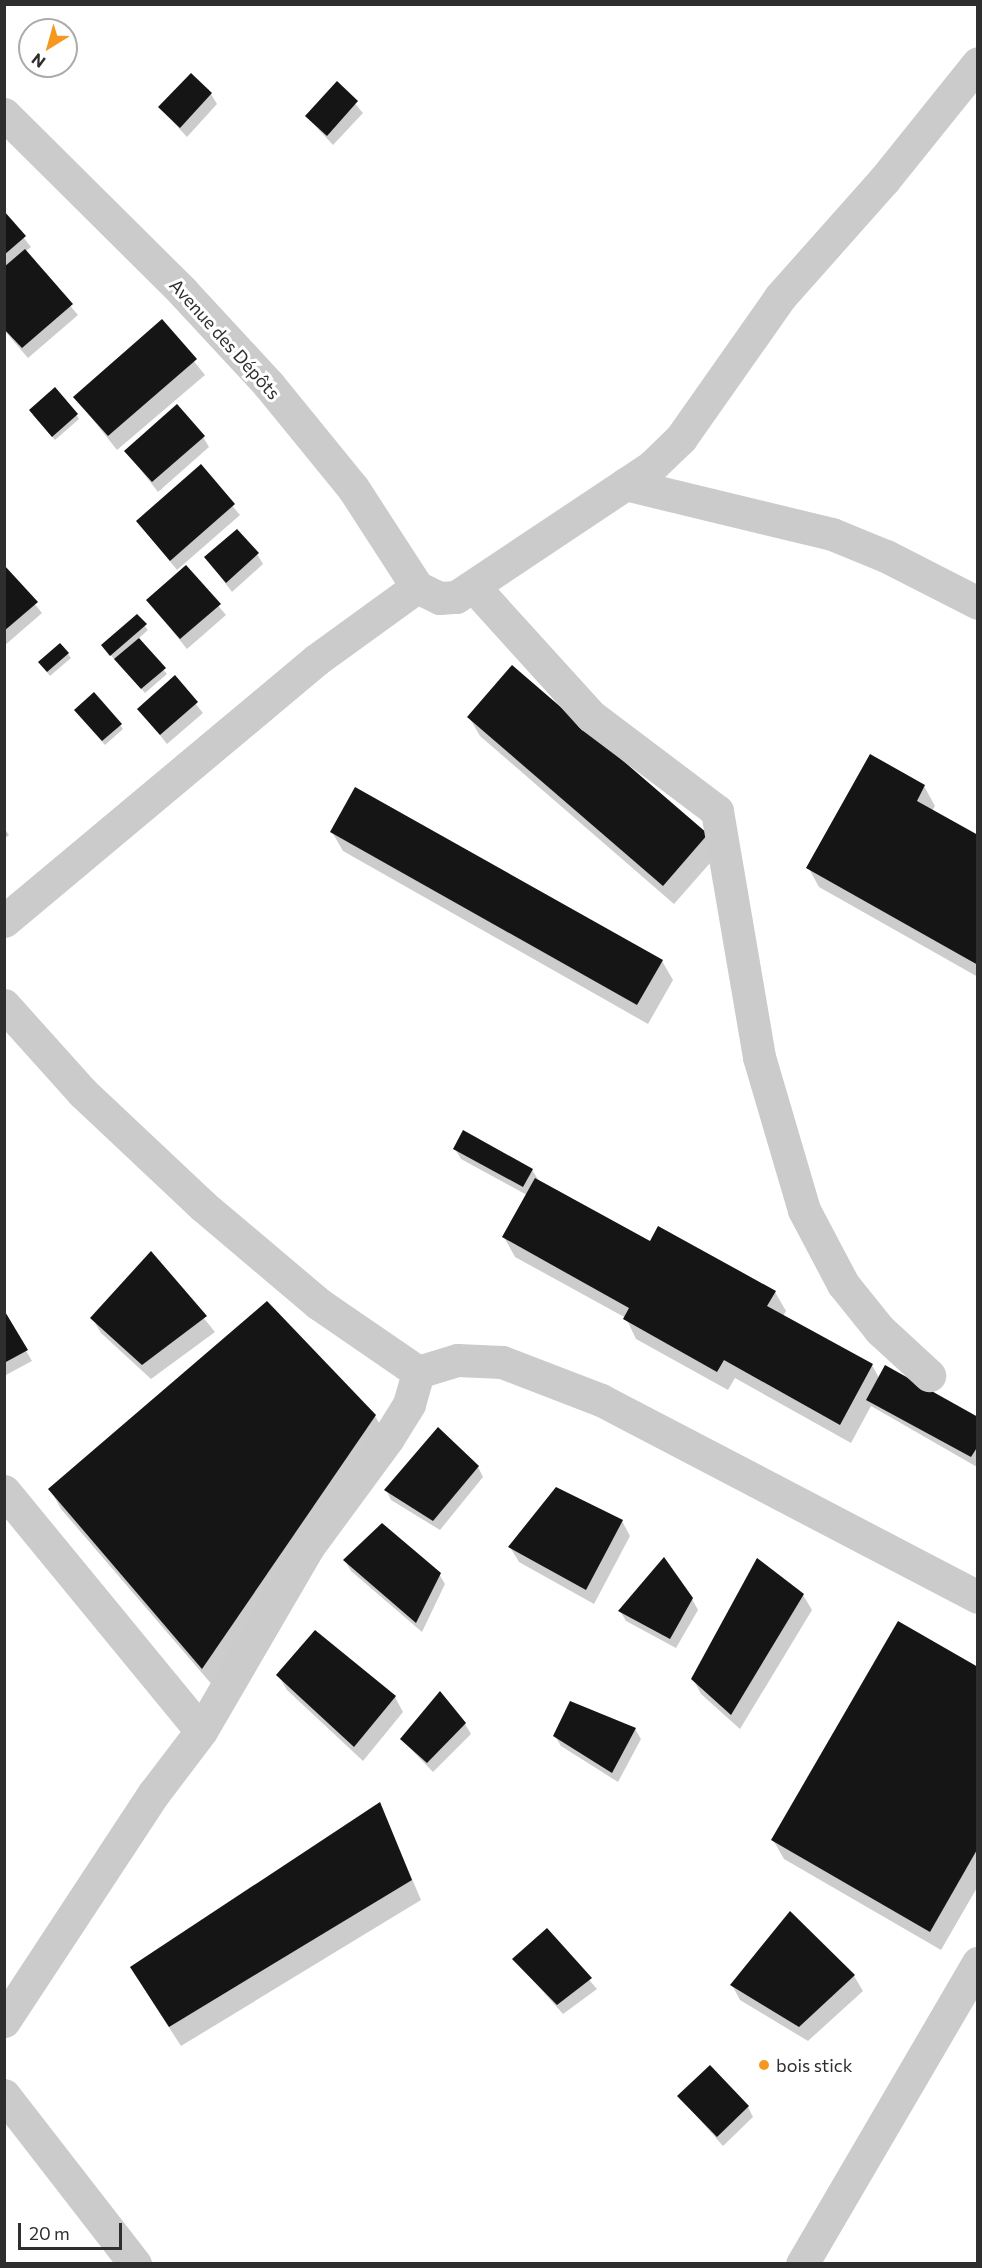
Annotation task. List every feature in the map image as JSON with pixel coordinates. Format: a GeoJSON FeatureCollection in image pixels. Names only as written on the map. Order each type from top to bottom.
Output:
{"type":"FeatureCollection","features":[{"type":"Feature","properties":{"kind":"street"},"geometry":{"type":"LineString","coordinates":[[4,921],[316,660],[417,587],[440,598],[456,597],[651,467],[681,438],[780,297],[884,180],[978,63]]}},
{"type":"Feature","properties":{"kind":"street","name":"Avenue des Dépôts"},"geometry":{"type":"LineString","coordinates":[[4,114],[183,292],[269,385],[353,488],[417,587]]}},
{"type":"Feature","properties":{"kind":"street"},"geometry":{"type":"LineString","coordinates":[[625,484],[832,534],[886,556],[978,603]]}},
{"type":"Feature","properties":{"kind":"street"},"geometry":{"type":"LineString","coordinates":[[474,587],[591,716],[717,812],[759,1057],[804,1210],[843,1284],[880,1330],[929,1375]]}},
{"type":"Feature","properties":{"kind":"street"},"geometry":{"type":"LineString","coordinates":[[4,1005],[82,1092],[203,1206],[319,1304],[418,1372]]}},
{"type":"Feature","properties":{"kind":"street"},"geometry":{"type":"LineString","coordinates":[[418,1372],[457,1360],[502,1362],[601,1400],[978,1597]]}},
{"type":"Feature","properties":{"kind":"street"},"geometry":{"type":"LineString","coordinates":[[4,2021],[154,1793],[201,1731],[308,1546],[399,1421],[409,1404],[418,1372]]}},
{"type":"Feature","properties":{"kind":"street"},"geometry":{"type":"LineString","coordinates":[[4,1491],[201,1731]]}},
{"type":"Feature","properties":{"kind":"street"},"geometry":{"type":"LineString","coordinates":[[802,2264],[978,1963]]}},
{"type":"Feature","properties":{"kind":"street"},"geometry":{"type":"LineString","coordinates":[[4,2095],[135,2264]]}},
{"type":"Feature","properties":{"kind":"building"},"geometry":{"type":"Polygon","coordinates":[[[191,73],[212,93],[180,128],[158,107],[191,73]]]}},
{"type":"Feature","properties":{"kind":"building"},"geometry":{"type":"Polygon","coordinates":[[[337,81],[358,101],[327,136],[305,116],[337,81]]]}},
{"type":"Feature","properties":{"kind":"building"},"geometry":{"type":"Polygon","coordinates":[[[4,211],[26,236],[4,255],[4,211]]]}},
{"type":"Feature","properties":{"kind":"building"},"geometry":{"type":"Polygon","coordinates":[[[25,249],[73,304],[22,348],[4,329],[4,267],[25,249]]]}},
{"type":"Feature","properties":{"kind":"building"},"geometry":{"type":"Polygon","coordinates":[[[162,319],[197,359],[108,436],[73,397],[162,319]]]}},
{"type":"Feature","properties":{"kind":"building"},"geometry":{"type":"Polygon","coordinates":[[[55,387],[78,414],[52,437],[29,410],[55,387]]]}},
{"type":"Feature","properties":{"kind":"building"},"geometry":{"type":"Polygon","coordinates":[[[177,404],[205,436],[152,482],[124,451],[177,404]]]}},
{"type":"Feature","properties":{"kind":"building"},"geometry":{"type":"Polygon","coordinates":[[[201,464],[235,504],[170,561],[136,521],[201,464]]]}},
{"type":"Feature","properties":{"kind":"building"},"geometry":{"type":"Polygon","coordinates":[[[237,529],[259,553],[226,583],[204,557],[237,529]]]}},
{"type":"Feature","properties":{"kind":"building"},"geometry":{"type":"Polygon","coordinates":[[[4,565],[38,602],[4,631],[4,565]]]}},
{"type":"Feature","properties":{"kind":"building"},"geometry":{"type":"Polygon","coordinates":[[[186,565],[221,604],[180,639],[146,600],[186,565]]]}},
{"type":"Feature","properties":{"kind":"building"},"geometry":{"type":"Polygon","coordinates":[[[137,614],[147,624],[110,656],[101,645],[137,614]]]}},
{"type":"Feature","properties":{"kind":"building"},"geometry":{"type":"Polygon","coordinates":[[[139,638],[166,668],[141,689],[114,659],[139,638]]]}},
{"type":"Feature","properties":{"kind":"building"},"geometry":{"type":"Polygon","coordinates":[[[60,643],[69,653],[47,672],[38,662],[60,643]]]}},
{"type":"Feature","properties":{"kind":"building"},"geometry":{"type":"Polygon","coordinates":[[[512,665],[708,834],[663,886],[467,717],[512,665]]]}},
{"type":"Feature","properties":{"kind":"building"},"geometry":{"type":"Polygon","coordinates":[[[175,675],[198,702],[160,735],[137,709],[175,675]]]}},
{"type":"Feature","properties":{"kind":"building"},"geometry":{"type":"Polygon","coordinates":[[[94,692],[122,724],[102,741],[74,710],[94,692]]]}},
{"type":"Feature","properties":{"kind":"building"},"geometry":{"type":"Polygon","coordinates":[[[870,754],[925,785],[917,801],[978,835],[978,965],[806,868],[870,754]]]}},
{"type":"Feature","properties":{"kind":"building"},"geometry":{"type":"Polygon","coordinates":[[[355,787],[663,960],[637,1005],[330,832],[355,787]]]}},
{"type":"Feature","properties":{"kind":"building"},"geometry":{"type":"Polygon","coordinates":[[[463,1130],[533,1169],[523,1187],[453,1149],[463,1130]]]}},
{"type":"Feature","properties":{"kind":"building"},"geometry":{"type":"Polygon","coordinates":[[[535,1178],[650,1241],[658,1226],[776,1291],[767,1306],[873,1364],[840,1425],[724,1360],[717,1372],[623,1319],[629,1308],[502,1237],[535,1178]]]}},
{"type":"Feature","properties":{"kind":"building"},"geometry":{"type":"Polygon","coordinates":[[[151,1251],[207,1316],[142,1365],[90,1318],[151,1251]]]}},
{"type":"Feature","properties":{"kind":"building"},"geometry":{"type":"Polygon","coordinates":[[[267,1301],[376,1415],[202,1669],[48,1489],[267,1301]]]}},
{"type":"Feature","properties":{"kind":"building"},"geometry":{"type":"Polygon","coordinates":[[[4,1310],[28,1350],[4,1363],[4,1310]]]}},
{"type":"Feature","properties":{"kind":"building"},"geometry":{"type":"Polygon","coordinates":[[[885,1365],[978,1417],[978,1446],[971,1457],[866,1400],[885,1365]]]}},
{"type":"Feature","properties":{"kind":"building"},"geometry":{"type":"Polygon","coordinates":[[[438,1427],[479,1466],[433,1521],[384,1490],[438,1427]]]}},
{"type":"Feature","properties":{"kind":"building"},"geometry":{"type":"Polygon","coordinates":[[[556,1487],[623,1520],[586,1590],[508,1547],[556,1487]]]}},
{"type":"Feature","properties":{"kind":"building"},"geometry":{"type":"Polygon","coordinates":[[[382,1523],[441,1573],[416,1623],[343,1560],[382,1523]]]}},
{"type":"Feature","properties":{"kind":"building"},"geometry":{"type":"Polygon","coordinates":[[[664,1557],[693,1598],[670,1639],[618,1611],[664,1557]]]}},
{"type":"Feature","properties":{"kind":"building"},"geometry":{"type":"Polygon","coordinates":[[[757,1558],[804,1594],[731,1715],[691,1679],[757,1558]]]}},
{"type":"Feature","properties":{"kind":"building"},"geometry":{"type":"Polygon","coordinates":[[[898,1621],[978,1667],[978,1848],[930,1932],[771,1840],[898,1621]]]}},
{"type":"Feature","properties":{"kind":"building"},"geometry":{"type":"Polygon","coordinates":[[[315,1630],[396,1696],[354,1747],[276,1675],[315,1630]]]}},
{"type":"Feature","properties":{"kind":"building"},"geometry":{"type":"Polygon","coordinates":[[[440,1691],[466,1723],[427,1763],[400,1739],[440,1691]]]}},
{"type":"Feature","properties":{"kind":"building"},"geometry":{"type":"Polygon","coordinates":[[[570,1701],[636,1728],[612,1773],[553,1736],[570,1701]]]}},
{"type":"Feature","properties":{"kind":"building"},"geometry":{"type":"Polygon","coordinates":[[[380,1802],[412,1880],[169,2027],[130,1967],[380,1802]]]}},
{"type":"Feature","properties":{"kind":"building"},"geometry":{"type":"Polygon","coordinates":[[[790,1911],[855,1975],[799,2027],[730,1985],[790,1911]]]}},
{"type":"Feature","properties":{"kind":"building"},"geometry":{"type":"Polygon","coordinates":[[[547,1928],[592,1978],[557,2005],[512,1959],[547,1928]]]}},
{"type":"Feature","properties":{"kind":"building"},"geometry":{"type":"Polygon","coordinates":[[[710,2065],[749,2106],[717,2137],[677,2096],[710,2065]]]}},
{"type":"Feature","properties":{"kind":"place","name":"bois stick"},"geometry":{"type":"Point","coordinates":[764,2065]}}]}
